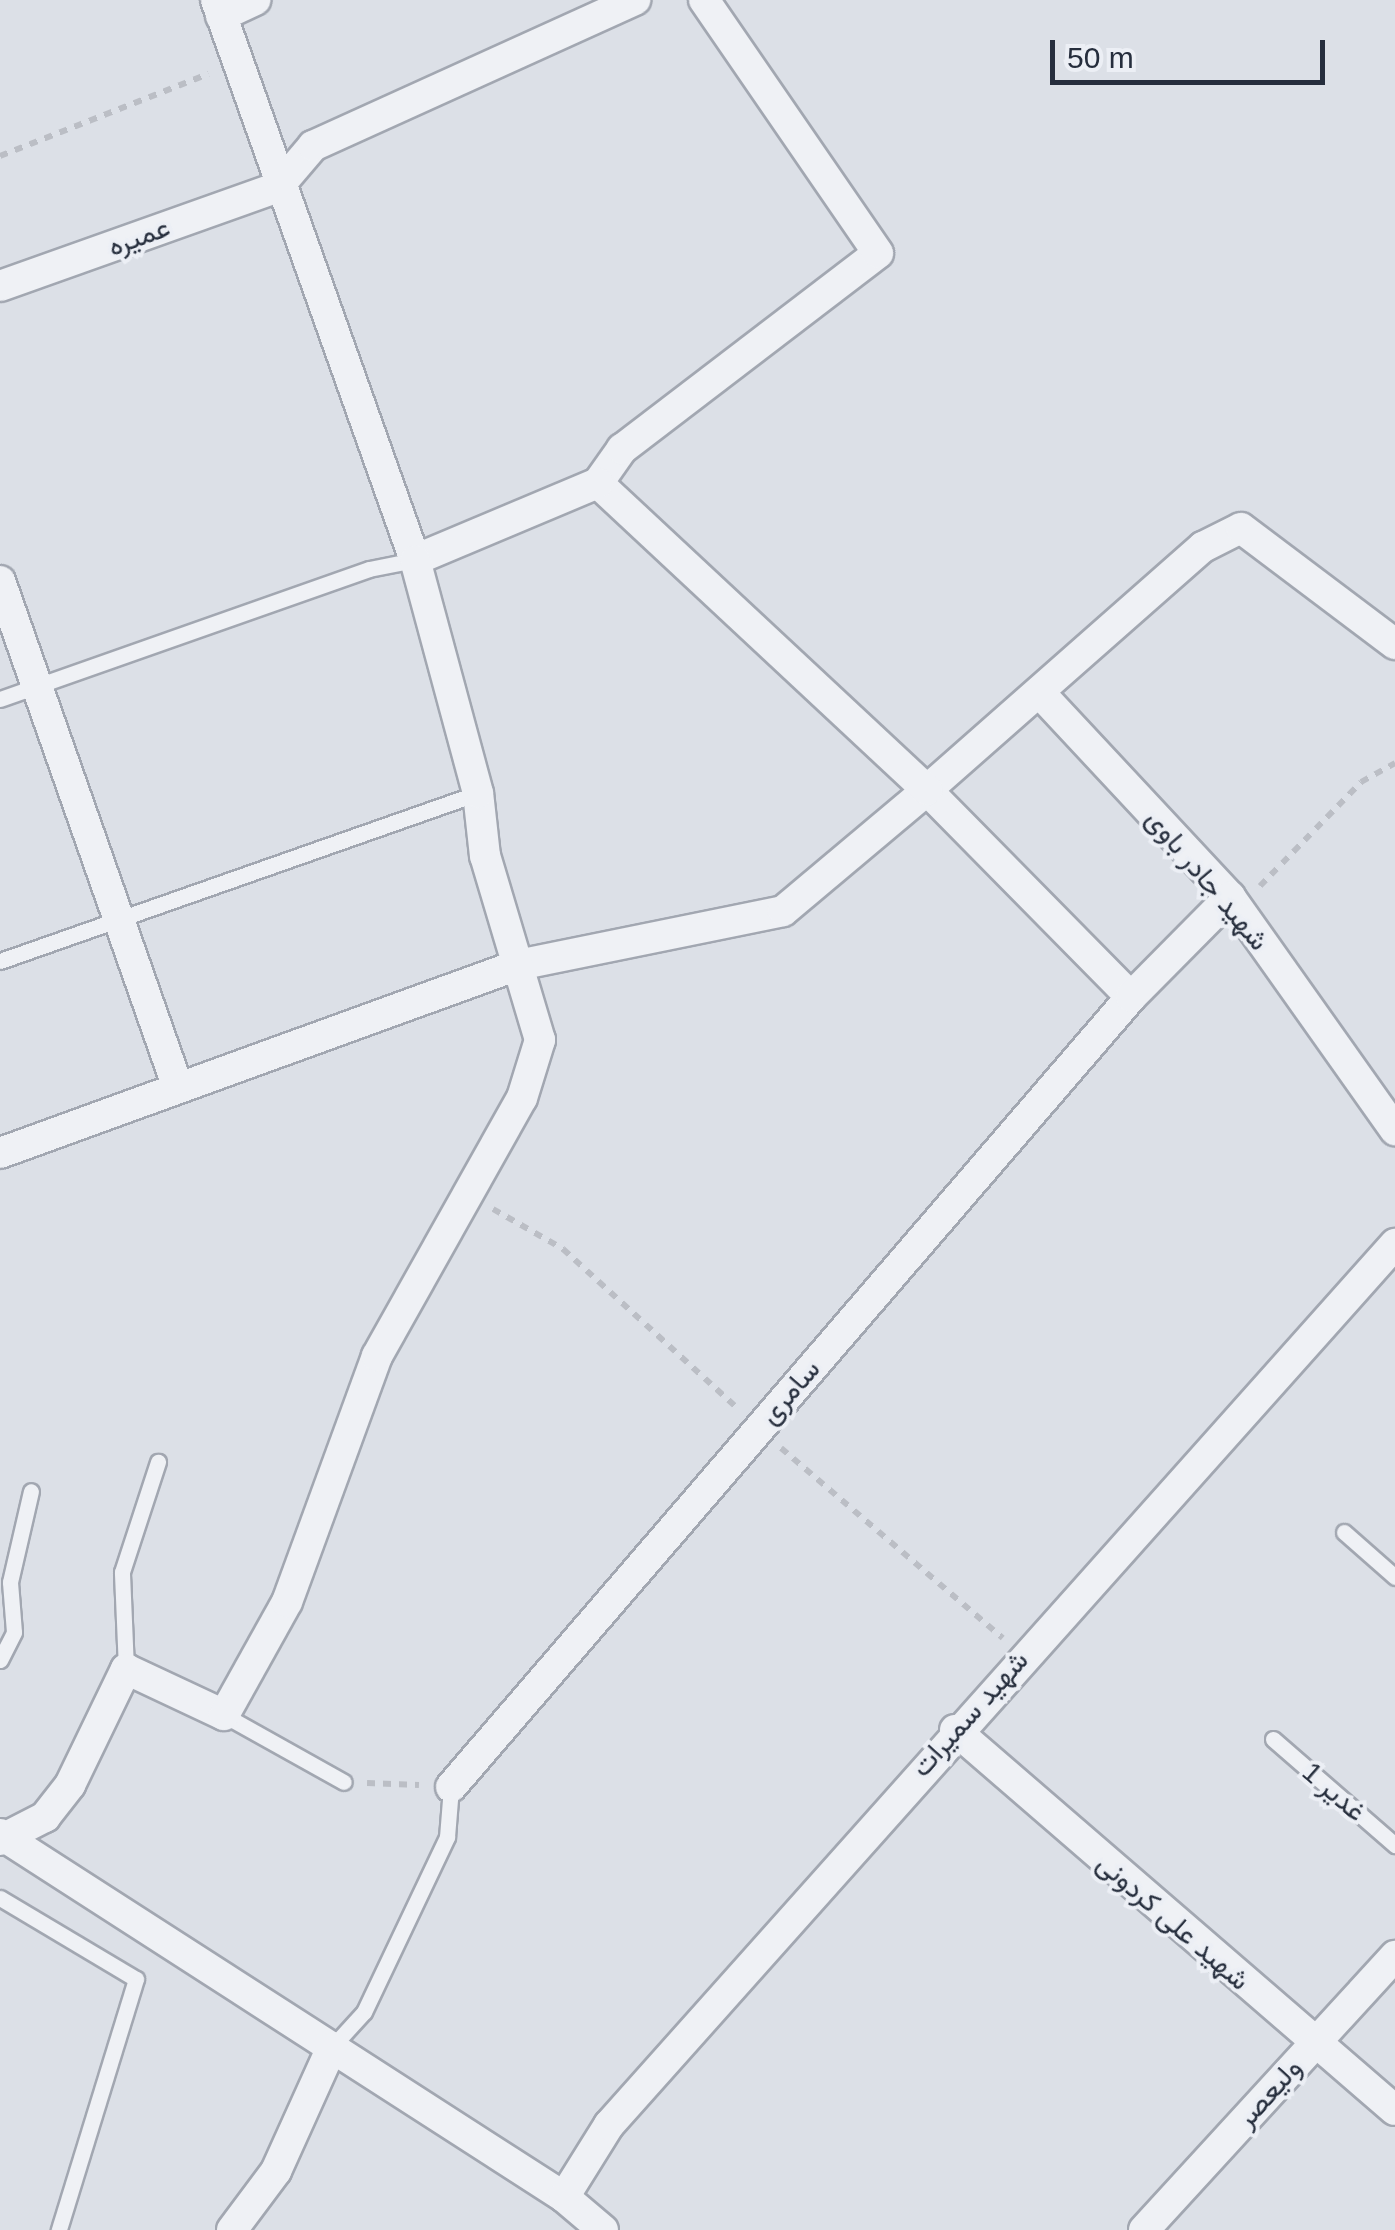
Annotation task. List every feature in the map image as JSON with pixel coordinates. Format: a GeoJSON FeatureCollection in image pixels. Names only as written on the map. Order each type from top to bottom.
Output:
{"type":"FeatureCollection","features":[{"type":"Feature","properties":{"kind":"street"},"geometry":{"type":"LineString","coordinates":[[1,1837],[45,1817],[70,1785],[126,1669],[224,1716],[287,1602],[377,1356],[522,1098],[540,1040],[485,856],[478,792],[415,560],[278,188],[219,8],[256,0]]}},
{"type":"Feature","properties":{"kind":"street"},"geometry":{"type":"LineString","coordinates":[[278,188],[313,146],[635,0]]}},
{"type":"Feature","properties":{"kind":"street"},"geometry":{"type":"LineString","coordinates":[[415,560],[598,483],[622,449],[878,253],[704,0]]}},
{"type":"Feature","properties":{"kind":"street","name":"عمیره"},"geometry":{"type":"LineString","coordinates":[[0,286],[278,188]]}},
{"type":"Feature","properties":{"kind":"street"},"geometry":{"type":"LineString","coordinates":[[598,483],[927,790],[1131,998]]}},
{"type":"Feature","properties":{"kind":"street"},"geometry":{"type":"LineString","coordinates":[[0,1154],[518,964],[784,911],[1203,547],[1241,528],[1395,644]]}},
{"type":"Feature","properties":{"kind":"street"},"geometry":{"type":"LineString","coordinates":[[0,581],[178,1088]]}},
{"type":"Feature","properties":{"kind":"street","name":"شهید جادر باوی"},"geometry":{"type":"LineString","coordinates":[[1039,692],[1230,897],[1395,1130]]}},
{"type":"Feature","properties":{"kind":"street","name":"سامری"},"geometry":{"type":"LineString","coordinates":[[450,1787],[1131,998],[1230,897]]}},
{"type":"Feature","properties":{"kind":"street","name":"شهید سمیرات"},"geometry":{"type":"LineString","coordinates":[[564,2197],[609,2125],[955,1730],[1395,1244]]}},
{"type":"Feature","properties":{"kind":"street","name":"شهید علی کردونی"},"geometry":{"type":"LineString","coordinates":[[955,1730],[1312,2045],[1395,2110]]}},
{"type":"Feature","properties":{"kind":"street"},"geometry":{"type":"LineString","coordinates":[[1,1837],[564,2197],[603,2230]]}},
{"type":"Feature","properties":{"kind":"street","name":"ولیعصر"},"geometry":{"type":"LineString","coordinates":[[1144,2230],[1395,1956]]}},
{"type":"Feature","properties":{"kind":"street"},"geometry":{"type":"LineString","coordinates":[[232,2230],[276,2171],[332,2047]]}},
{"type":"Feature","properties":{"kind":"lane"},"geometry":{"type":"LineString","coordinates":[[0,699],[369,569],[415,560]]}},
{"type":"Feature","properties":{"kind":"lane"},"geometry":{"type":"LineString","coordinates":[[0,961],[478,792]]}},
{"type":"Feature","properties":{"kind":"lane"},"geometry":{"type":"LineString","coordinates":[[126,1669],[122,1572],[158,1462]]}},
{"type":"Feature","properties":{"kind":"lane"},"geometry":{"type":"LineString","coordinates":[[0,1660],[14,1632],[10,1582],[31,1492]]}},
{"type":"Feature","properties":{"kind":"lane"},"geometry":{"type":"LineString","coordinates":[[1344,1532],[1395,1577]]}},
{"type":"Feature","properties":{"kind":"lane"},"geometry":{"type":"LineString","coordinates":[[224,1716],[344,1782]]}},
{"type":"Feature","properties":{"kind":"lane","name":"غدیر 1"},"geometry":{"type":"LineString","coordinates":[[1273,1739],[1395,1845]]}},
{"type":"Feature","properties":{"kind":"lane"},"geometry":{"type":"LineString","coordinates":[[332,2047],[364,2012],[447,1837],[450,1787]]}},
{"type":"Feature","properties":{"kind":"lane"},"geometry":{"type":"LineString","coordinates":[[0,1898],[136,1979],[59,2230]]}},
{"type":"Feature","properties":{"kind":"path"},"geometry":{"type":"LineString","coordinates":[[0,156],[237,62]]}},
{"type":"Feature","properties":{"kind":"path"},"geometry":{"type":"LineString","coordinates":[[1230,897],[1260,886],[1361,782],[1395,763]]}},
{"type":"Feature","properties":{"kind":"path"},"geometry":{"type":"LineString","coordinates":[[344,1782],[450,1787]]}}]}
